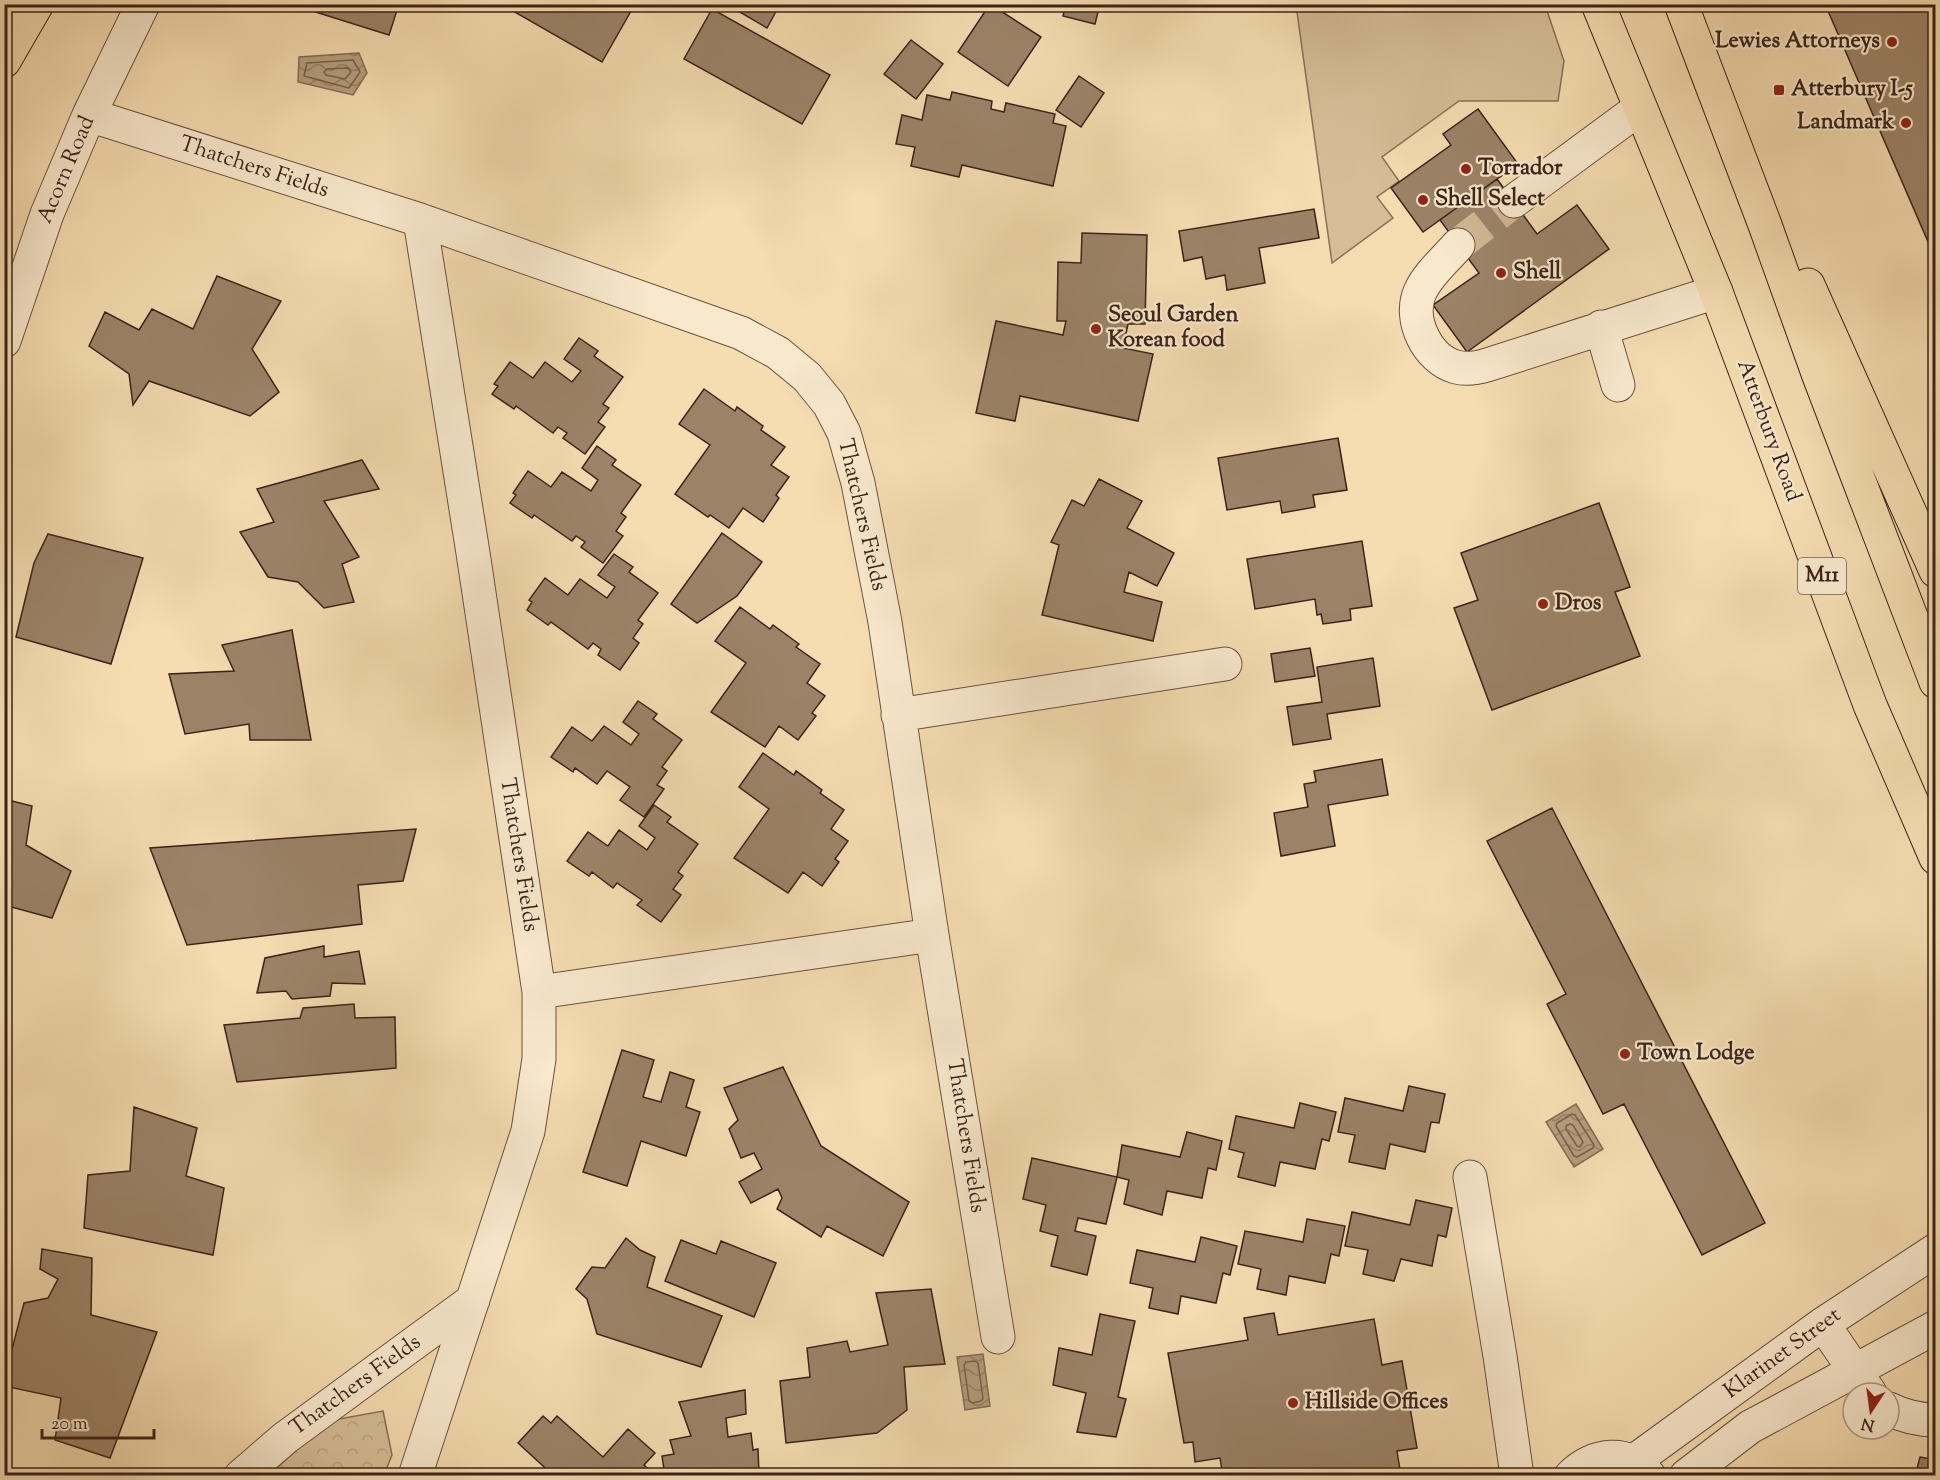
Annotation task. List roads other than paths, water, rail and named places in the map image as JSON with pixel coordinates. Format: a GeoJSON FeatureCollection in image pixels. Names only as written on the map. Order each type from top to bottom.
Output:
{"type":"FeatureCollection","features":[{"type":"Feature","properties":{"kind":"main road"},"geometry":{"type":"LineString","coordinates":[[4,61],[37,4]]}},
{"type":"Feature","properties":{"kind":"main road","name":"Atterbury Road"},"geometry":{"type":"LineString","coordinates":[[1598,4],[1716,292],[1870,705],[1935,858]]}},
{"type":"Feature","properties":{"kind":"main road"},"geometry":{"type":"LineString","coordinates":[[1681,4],[1766,225],[1819,376],[1935,682]]}},
{"type":"Feature","properties":{"kind":"main road"},"geometry":{"type":"LineString","coordinates":[[1766,225],[1803,275],[1935,571]]}},
{"type":"Feature","properties":{"kind":"street","name":"Acorn Road"},"geometry":{"type":"LineString","coordinates":[[4,341],[47,214],[89,115],[143,4]]}},
{"type":"Feature","properties":{"kind":"street"},"geometry":{"type":"LineString","coordinates":[[1514,201],[1640,108]]}},
{"type":"Feature","properties":{"kind":"street","name":"Thatchers Fields"},"geometry":{"type":"LineString","coordinates":[[89,115],[420,220],[741,333],[778,353],[807,377],[829,404],[844,433],[858,483],[885,622],[932,935],[998,1337]]}},
{"type":"Feature","properties":{"kind":"street","name":"Thatchers Fields"},"geometry":{"type":"LineString","coordinates":[[415,1476],[528,1131],[539,1059],[539,992],[420,220]]}},
{"type":"Feature","properties":{"kind":"street"},"geometry":{"type":"LineString","coordinates":[[1458,245],[1420,292],[1416,321],[1426,342],[1440,360],[1455,367],[1470,369],[1488,365],[1716,292]]}},
{"type":"Feature","properties":{"kind":"street"},"geometry":{"type":"LineString","coordinates":[[1601,327],[1618,385]]}},
{"type":"Feature","properties":{"kind":"street"},"geometry":{"type":"LineString","coordinates":[[898,715],[1225,664]]}},
{"type":"Feature","properties":{"kind":"street"},"geometry":{"type":"LineString","coordinates":[[539,992],[932,935]]}},
{"type":"Feature","properties":{"kind":"street"},"geometry":{"type":"LineString","coordinates":[[1470,1177],[1500,1356],[1517,1476]]}},
{"type":"Feature","properties":{"kind":"street","name":"Klarinet Street"},"geometry":{"type":"LineString","coordinates":[[1641,1469],[1823,1324],[1935,1250]]}},
{"type":"Feature","properties":{"kind":"street","name":"Thatchers Fields"},"geometry":{"type":"LineString","coordinates":[[241,1476],[285,1438],[473,1300]]}},
{"type":"Feature","properties":{"kind":"street"},"geometry":{"type":"LineString","coordinates":[[1823,1324],[1861,1381]]}},
{"type":"Feature","properties":{"kind":"street","name":"Klarinet Street"},"geometry":{"type":"LineString","coordinates":[[1863,1381],[1935,1327]]}},
{"type":"Feature","properties":{"kind":"street","name":"Klarinet Street"},"geometry":{"type":"LineString","coordinates":[[1686,1476],[1750,1427],[1841,1390]]}},
{"type":"Feature","properties":{"kind":"street"},"geometry":{"type":"LineString","coordinates":[[1901,1414],[1922,1420],[1935,1420]]}},
{"type":"Feature","properties":{"kind":"street"},"geometry":{"type":"LineString","coordinates":[[1571,1476],[1581,1466],[1599,1458],[1620,1457],[1641,1469]]}},
{"type":"Feature","properties":{"kind":"water"},"geometry":{"type":"Polygon","coordinates":[[[359,53],[367,73],[353,95],[298,82],[299,57],[359,53]]]}},
{"type":"Feature","properties":{"kind":"water"},"geometry":{"type":"Polygon","coordinates":[[[1576,1104],[1603,1149],[1574,1167],[1546,1122],[1576,1104]]]}},
{"type":"Feature","properties":{"kind":"water"},"geometry":{"type":"Polygon","coordinates":[[[983,1354],[990,1406],[965,1410],[957,1357],[983,1354]]]}},
{"type":"Feature","properties":{"kind":"tunnel"},"geometry":{"type":"LineString","coordinates":[[1458,245],[1514,201]]}},
{"type":"Feature","properties":{"kind":"place","name":"Lewies Attorneys"},"geometry":{"type":"Point","coordinates":[1892,42]}},
{"type":"Feature","properties":{"kind":"place","name":"Atterbury I-5"},"geometry":{"type":"Point","coordinates":[1779,90]}},
{"type":"Feature","properties":{"kind":"place","name":"Landmark"},"geometry":{"type":"Point","coordinates":[1906,123]}},
{"type":"Feature","properties":{"kind":"place","name":"Torrador"},"geometry":{"type":"Point","coordinates":[1466,169]}},
{"type":"Feature","properties":{"kind":"place","name":"Shell Select"},"geometry":{"type":"Point","coordinates":[1423,200]}},
{"type":"Feature","properties":{"kind":"place","name":"Shell"},"geometry":{"type":"Point","coordinates":[1501,273]}},
{"type":"Feature","properties":{"kind":"place","name":"Seoul Garden Korean food"},"geometry":{"type":"Point","coordinates":[1096,329]}},
{"type":"Feature","properties":{"kind":"place","name":"Dros"},"geometry":{"type":"Point","coordinates":[1543,604]}},
{"type":"Feature","properties":{"kind":"place","name":"Town Lodge"},"geometry":{"type":"Point","coordinates":[1625,1054]}},
{"type":"Feature","properties":{"kind":"place","name":"Hillside Offices"},"geometry":{"type":"Point","coordinates":[1293,1403]}}]}
